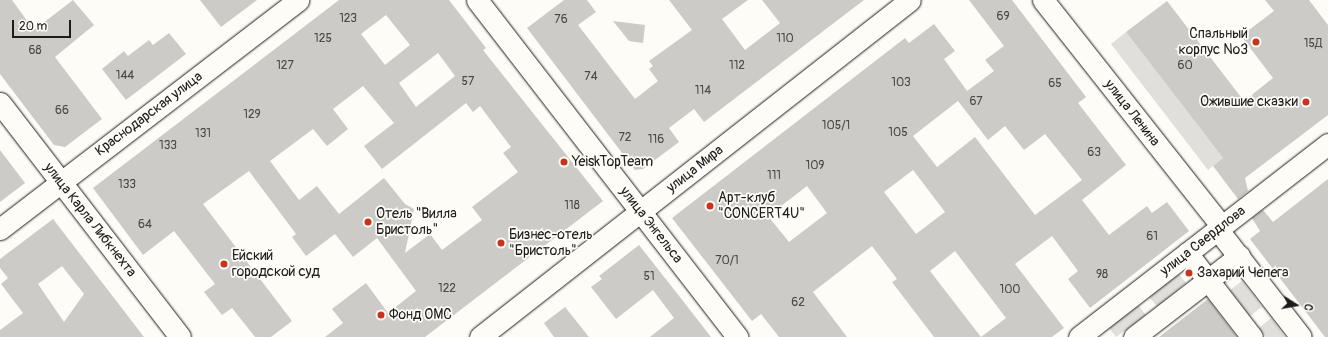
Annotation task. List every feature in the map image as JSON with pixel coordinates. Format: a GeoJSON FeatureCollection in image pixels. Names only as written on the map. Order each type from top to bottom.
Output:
{"type":"FeatureCollection","features":[{"type":"Feature","properties":{"kind":"street","name":"Краснодарская улица"},"geometry":{"type":"LineString","coordinates":[[0,229],[298,0]]}},
{"type":"Feature","properties":{"kind":"street","name":"улица Энгельса"},"geometry":{"type":"LineString","coordinates":[[477,0],[737,337]]}},
{"type":"Feature","properties":{"kind":"street","name":"улица Мира"},"geometry":{"type":"LineString","coordinates":[[480,337],[910,0]]}},
{"type":"Feature","properties":{"kind":"street","name":"улица Ленина"},"geometry":{"type":"LineString","coordinates":[[1043,0],[1220,228],[1239,256],[1301,337]]}},
{"type":"Feature","properties":{"kind":"street","name":"улица Карла Либкнехта"},"geometry":{"type":"LineString","coordinates":[[0,103],[180,337]]}},
{"type":"Feature","properties":{"kind":"street","name":"улица Свердлова"},"geometry":{"type":"LineString","coordinates":[[1079,337],[1328,144]]}},
{"type":"Feature","properties":{"kind":"street"},"geometry":{"type":"LineString","coordinates":[[1188,253],[1252,337]]}},
{"type":"Feature","properties":{"kind":"street"},"geometry":{"type":"LineString","coordinates":[[1134,337],[1239,256]]}},
{"type":"Feature","properties":{"kind":"shaded area"},"geometry":{"type":"Polygon","coordinates":[[[1126,32],[1223,158],[1208,170],[1111,44],[1126,32]]]}},
{"type":"Feature","properties":{"kind":"shaded area"},"geometry":{"type":"Polygon","coordinates":[[[1179,274],[1186,283],[1157,306],[1149,297],[1179,274]]]}},
{"type":"Feature","properties":{"kind":"shaded area"},"geometry":{"type":"Polygon","coordinates":[[[1242,281],[1262,307],[1250,316],[1230,290],[1242,281]]]}},
{"type":"Feature","properties":{"kind":"shaded area"},"geometry":{"type":"Polygon","coordinates":[[[1138,305],[1146,315],[1116,337],[1109,328],[1138,305]]]}},
{"type":"Feature","properties":{"kind":"shaded area"},"geometry":{"type":"Polygon","coordinates":[[[1271,318],[1285,337],[1266,337],[1259,328],[1271,318]]]}},
{"type":"Feature","properties":{"kind":"building"},"geometry":{"type":"Polygon","coordinates":[[[0,0],[12,0],[34,30],[73,0],[94,25],[55,57],[102,119],[65,147],[54,145],[0,74],[0,0]]]}},
{"type":"Feature","properties":{"kind":"building"},"geometry":{"type":"Polygon","coordinates":[[[200,0],[257,0],[221,27],[200,0]]]}},
{"type":"Feature","properties":{"kind":"building"},"geometry":{"type":"Polygon","coordinates":[[[339,0],[449,0],[486,48],[483,50],[603,201],[425,337],[325,337],[343,323],[332,309],[366,283],[388,313],[416,291],[377,238],[353,257],[335,234],[306,256],[292,237],[296,234],[249,171],[203,204],[292,321],[271,337],[255,337],[232,308],[222,315],[204,292],[215,284],[174,231],[143,255],[93,188],[339,0]],[[386,15],[361,34],[385,65],[410,45],[386,15]],[[438,53],[399,83],[416,107],[455,76],[438,53]],[[363,86],[333,109],[348,129],[327,146],[313,129],[270,161],[299,200],[317,186],[339,214],[384,178],[405,204],[414,209],[405,253],[430,234],[442,250],[482,220],[472,207],[518,172],[503,153],[511,147],[480,106],[473,112],[466,103],[382,169],[364,146],[394,123],[363,86]]]}},
{"type":"Feature","properties":{"kind":"building"},"geometry":{"type":"Polygon","coordinates":[[[564,0],[587,0],[596,12],[578,25],[635,99],[658,81],[649,69],[653,66],[649,61],[692,30],[669,0],[748,0],[722,19],[745,50],[780,23],[762,0],[864,0],[704,122],[694,109],[669,128],[679,142],[643,169],[635,170],[527,28],[564,0]]]}},
{"type":"Feature","properties":{"kind":"building"},"geometry":{"type":"Polygon","coordinates":[[[969,0],[1012,0],[1086,97],[1078,103],[1126,165],[1082,200],[1109,235],[1147,206],[1152,213],[1167,202],[1189,231],[1090,308],[1068,279],[1078,271],[1052,236],[1015,264],[1064,328],[1052,337],[981,337],[934,337],[892,282],[897,279],[872,246],[813,292],[847,337],[779,337],[761,314],[752,321],[672,218],[905,38],[909,43],[934,24],[955,51],[944,59],[967,91],[994,71],[985,60],[1004,46],[969,0]],[[958,101],[913,136],[937,167],[975,137],[1035,215],[1082,180],[1045,134],[1024,150],[1005,126],[988,140],[958,101]],[[913,170],[884,192],[916,234],[945,212],[913,170]],[[807,186],[768,216],[789,242],[827,213],[807,186]],[[955,251],[930,271],[981,337],[1006,318],[955,251]]]}},
{"type":"Feature","properties":{"kind":"building"},"geometry":{"type":"Polygon","coordinates":[[[1265,0],[1309,0],[1328,25],[1328,115],[1245,178],[1248,191],[1238,199],[1213,166],[1223,158],[1126,32],[1167,1],[1244,101],[1273,78],[1241,36],[1274,11],[1265,0]]]}},
{"type":"Feature","properties":{"kind":"building"},"geometry":{"type":"Polygon","coordinates":[[[613,21],[645,25],[643,43],[629,41],[613,21]]]}},
{"type":"Feature","properties":{"kind":"building"},"geometry":{"type":"Polygon","coordinates":[[[169,33],[186,54],[126,100],[102,69],[124,51],[128,56],[149,40],[153,45],[169,33]]]}},
{"type":"Feature","properties":{"kind":"building"},"geometry":{"type":"Polygon","coordinates":[[[0,150],[25,183],[0,202],[0,150]]]}},
{"type":"Feature","properties":{"kind":"building"},"geometry":{"type":"Polygon","coordinates":[[[1328,179],[1328,337],[1325,337],[1250,239],[1260,231],[1252,218],[1263,210],[1273,222],[1328,179]]]}},
{"type":"Feature","properties":{"kind":"building"},"geometry":{"type":"Polygon","coordinates":[[[53,219],[144,337],[0,337],[0,330],[23,313],[1,284],[8,278],[0,268],[0,259],[53,219]],[[62,266],[38,284],[64,322],[84,294],[62,266]]]}},
{"type":"Feature","properties":{"kind":"building"},"geometry":{"type":"Polygon","coordinates":[[[639,245],[711,337],[650,337],[674,318],[653,290],[616,319],[591,287],[602,279],[599,276],[639,245]]]}},
{"type":"Feature","properties":{"kind":"building"},"geometry":{"type":"Polygon","coordinates":[[[1208,299],[1237,337],[1159,337],[1208,299]]]}},
{"type":"Feature","properties":{"kind":"building"},"geometry":{"type":"Polygon","coordinates":[[[565,307],[589,337],[554,337],[544,323],[565,307]]]}},
{"type":"Feature","properties":{"kind":"place","name":"Спальный корпус №3"},"geometry":{"type":"Point","coordinates":[1256,42]}},
{"type":"Feature","properties":{"kind":"place","name":"Ожившие сказки"},"geometry":{"type":"Point","coordinates":[1306,102]}},
{"type":"Feature","properties":{"kind":"place","name":"YeiskTopTeam"},"geometry":{"type":"Point","coordinates":[564,162]}},
{"type":"Feature","properties":{"kind":"place","name":"Арт-клуб \"CONCERT4U\""},"geometry":{"type":"Point","coordinates":[710,206]}},
{"type":"Feature","properties":{"kind":"place","name":"Отель \"Вилла Бристоль\""},"geometry":{"type":"Point","coordinates":[368,222]}},
{"type":"Feature","properties":{"kind":"place","name":"Бизнес-отель \"Бристоль\""},"geometry":{"type":"Point","coordinates":[501,243]}},
{"type":"Feature","properties":{"kind":"place","name":"Ейский городской суд"},"geometry":{"type":"Point","coordinates":[224,264]}},
{"type":"Feature","properties":{"kind":"place","name":"Захарий Чепега"},"geometry":{"type":"Point","coordinates":[1189,273]}},
{"type":"Feature","properties":{"kind":"place","name":"Фонд ОМС"},"geometry":{"type":"Point","coordinates":[381,315]}}]}
